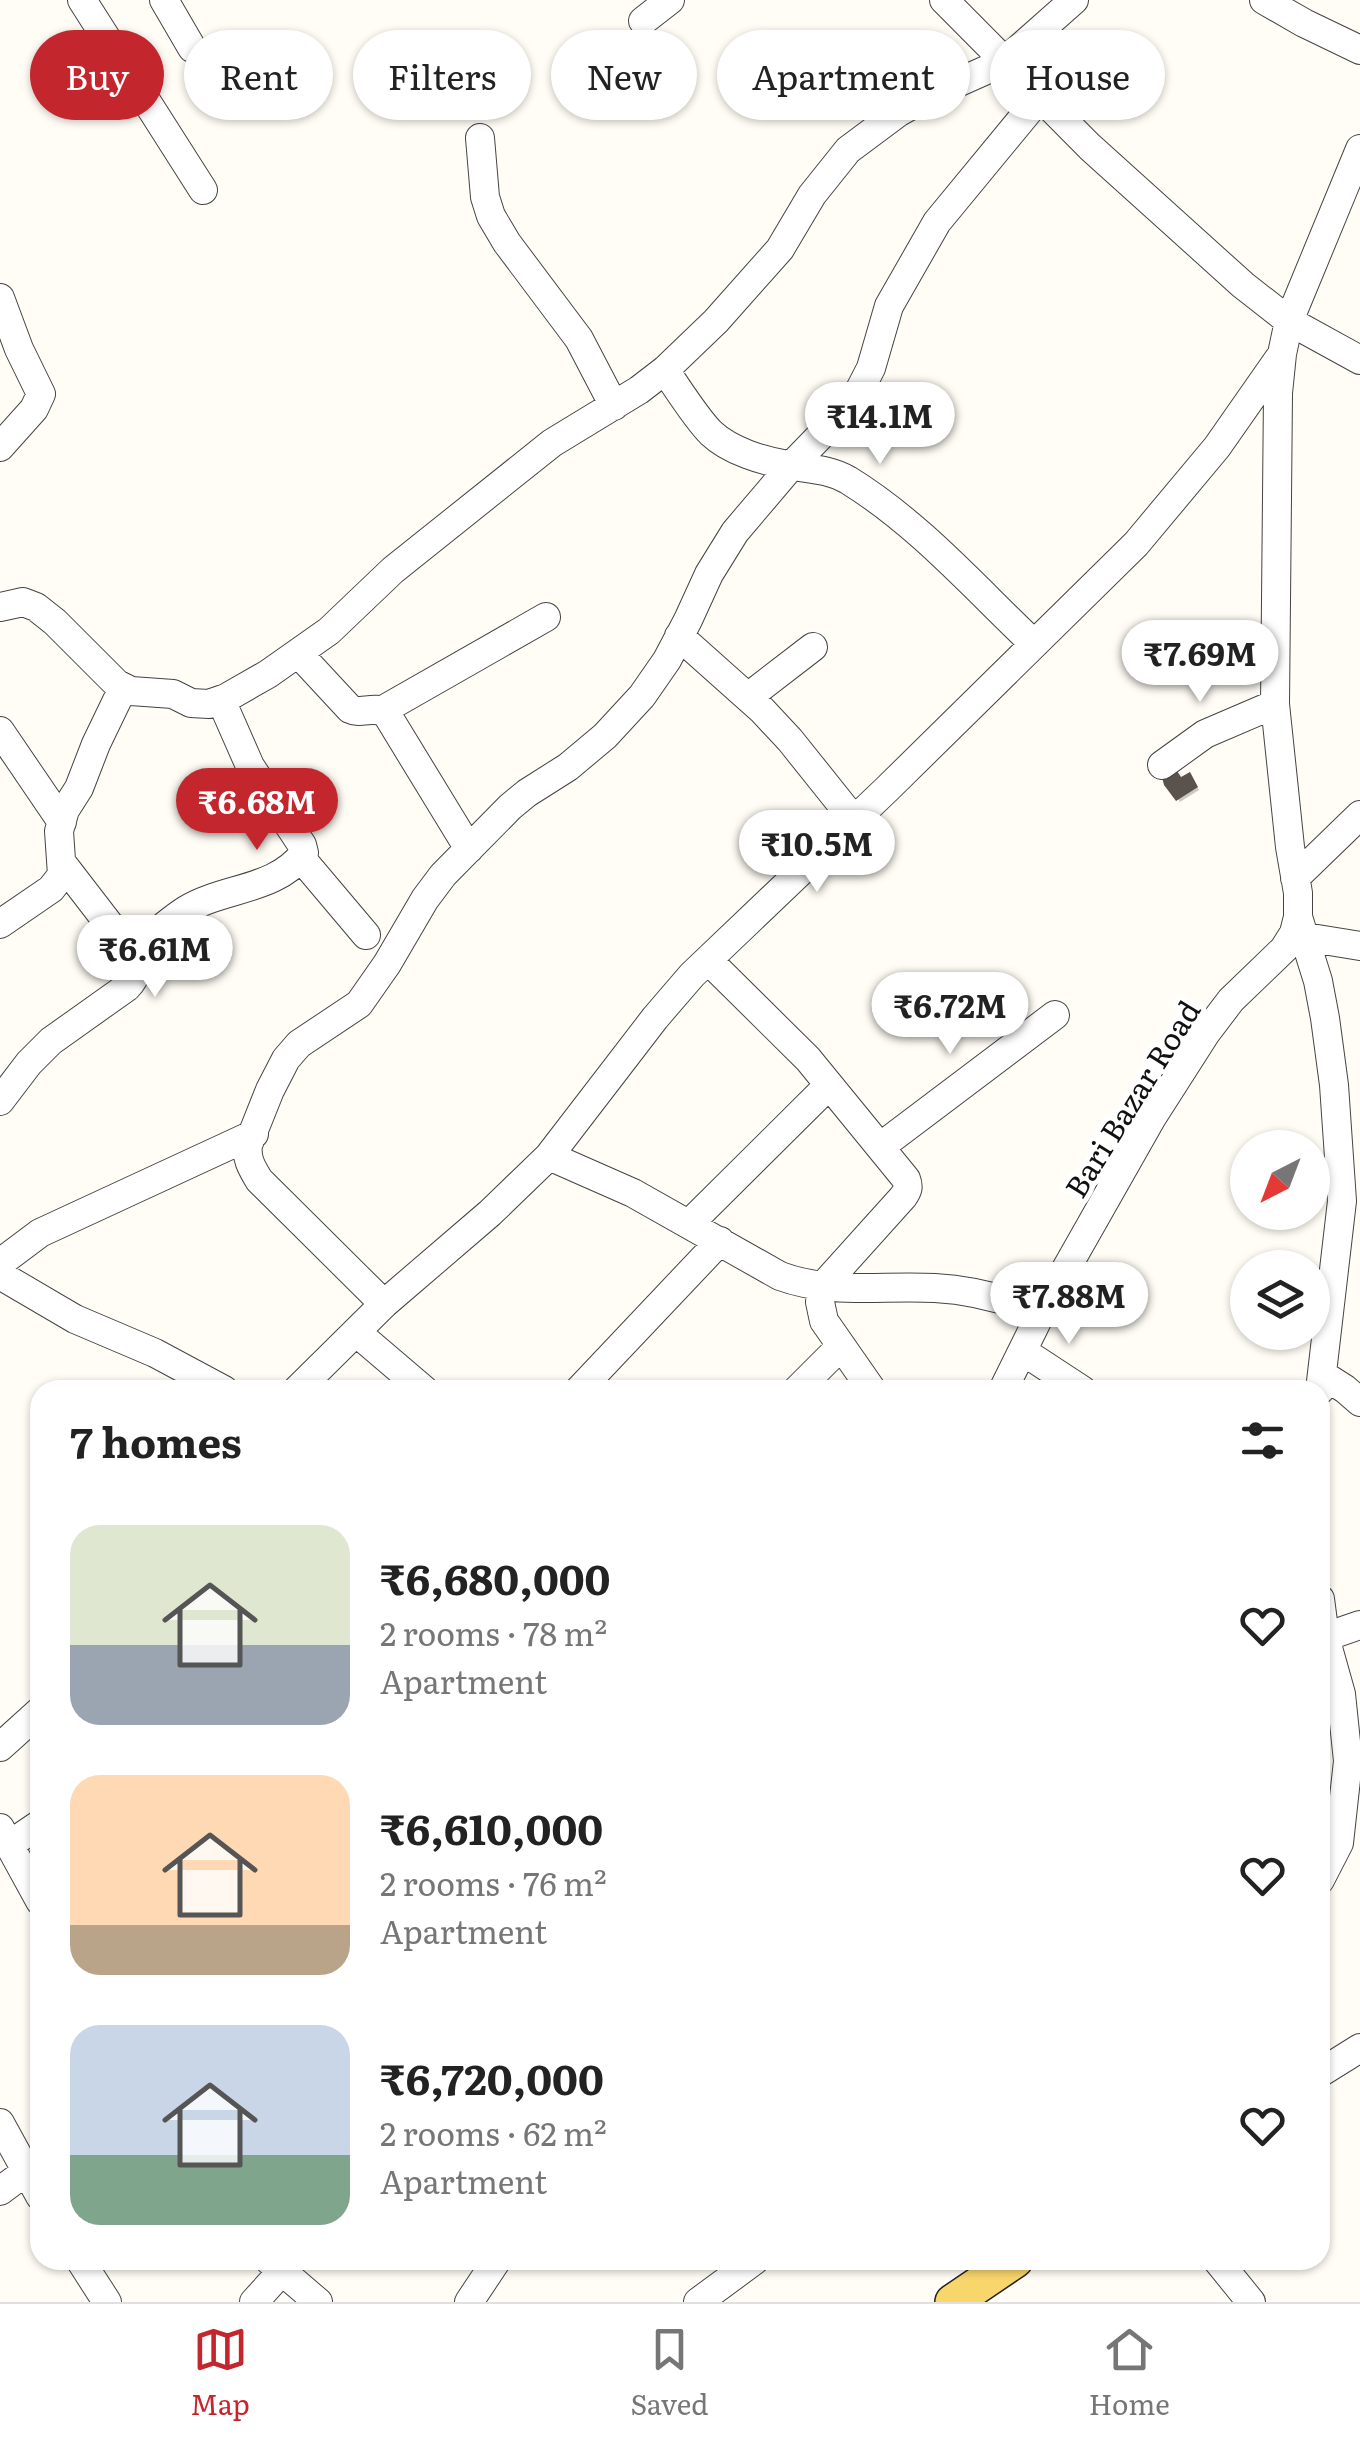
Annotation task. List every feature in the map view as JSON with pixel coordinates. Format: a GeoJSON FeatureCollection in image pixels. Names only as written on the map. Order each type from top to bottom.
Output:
{"type":"FeatureCollection","features":[{"type":"Feature","properties":{"kind":"main road"},"geometry":{"type":"LineString","coordinates":[[953,2302],[1000,2270]]}},
{"type":"Feature","properties":{"kind":"street"},"geometry":{"type":"LineString","coordinates":[[82,0],[203,190]]}},
{"type":"Feature","properties":{"kind":"street"},"geometry":{"type":"LineString","coordinates":[[164,0],[184,34]]}},
{"type":"Feature","properties":{"kind":"street"},"geometry":{"type":"LineString","coordinates":[[643,20],[670,0]]}},
{"type":"Feature","properties":{"kind":"street"},"geometry":{"type":"LineString","coordinates":[[944,0],[990,48]]}},
{"type":"Feature","properties":{"kind":"street"},"geometry":{"type":"LineString","coordinates":[[1040,30],[1074,0]]}},
{"type":"Feature","properties":{"kind":"street"},"geometry":{"type":"LineString","coordinates":[[1264,0],[1360,50]]}},
{"type":"Feature","properties":{"kind":"street"},"geometry":{"type":"LineString","coordinates":[[0,608],[23,602],[36,607],[123,688],[173,694],[191,703],[221,700],[268,674],[329,631],[393,570],[552,443],[666,370],[716,321],[780,248],[812,195],[848,150],[899,112],[990,68]]}},
{"type":"Feature","properties":{"kind":"street"},"geometry":{"type":"LineString","coordinates":[[384,1304],[259,1180],[247,1154],[270,1090],[286,1059],[307,1038],[360,1004],[424,898],[443,875],[510,807],[605,736],[642,696],[680,636],[709,574],[735,532],[854,401],[871,368],[889,306],[937,222],[1021,120]]}},
{"type":"Feature","properties":{"kind":"street"},"geometry":{"type":"LineString","coordinates":[[1063,120],[1208,254],[1289,321],[1360,360]]}},
{"type":"Feature","properties":{"kind":"street"},"geometry":{"type":"LineString","coordinates":[[480,138],[485,196],[491,216],[579,340],[614,406]]}},
{"type":"Feature","properties":{"kind":"street"},"geometry":{"type":"LineString","coordinates":[[1321,1380],[1342,1201],[1334,1085],[1318,981],[1301,927],[1275,704],[1278,410],[1289,321],[1360,149]]}},
{"type":"Feature","properties":{"kind":"street"},"geometry":{"type":"LineString","coordinates":[[0,298],[19,349],[42,394],[34,410],[0,447]]}},
{"type":"Feature","properties":{"kind":"street"},"geometry":{"type":"LineString","coordinates":[[307,1380],[384,1304],[490,1213],[549,1156],[655,1018],[708,960],[1136,544],[1218,447],[1282,354]]}},
{"type":"Feature","properties":{"kind":"street"},"geometry":{"type":"LineString","coordinates":[[666,370],[712,434],[750,457],[812,467],[843,478],[874,498],[948,561],[1033,643]]}},
{"type":"Feature","properties":{"kind":"street"},"geometry":{"type":"LineString","coordinates":[[298,653],[350,709],[383,710],[546,617]]}},
{"type":"Feature","properties":{"kind":"street"},"geometry":{"type":"LineString","coordinates":[[680,636],[790,740],[854,820]]}},
{"type":"Feature","properties":{"kind":"street"},"geometry":{"type":"LineString","coordinates":[[748,697],[813,647]]}},
{"type":"Feature","properties":{"kind":"street"},"geometry":{"type":"LineString","coordinates":[[0,924],[51,889],[62,875],[59,832],[65,810],[80,788],[123,688]]}},
{"type":"Feature","properties":{"kind":"street"},"geometry":{"type":"LineString","coordinates":[[132,954],[187,909],[256,885],[286,870],[304,853],[250,766],[221,700]]}},
{"type":"Feature","properties":{"kind":"street"},"geometry":{"type":"LineString","coordinates":[[1162,765],[1205,734],[1275,704]]}},
{"type":"Feature","properties":{"kind":"street"},"geometry":{"type":"LineString","coordinates":[[383,710],[470,849]]}},
{"type":"Feature","properties":{"kind":"street"},"geometry":{"type":"LineString","coordinates":[[0,731],[62,822]]}},
{"type":"Feature","properties":{"kind":"street"},"geometry":{"type":"LineString","coordinates":[[1295,878],[1360,815]]}},
{"type":"Feature","properties":{"kind":"street"},"geometry":{"type":"LineString","coordinates":[[301,858],[366,935]]}},
{"type":"Feature","properties":{"kind":"street"},"geometry":{"type":"LineString","coordinates":[[0,1101],[44,1048],[133,981],[136,970],[132,954],[62,863]]}},
{"type":"Feature","properties":{"kind":"street"},"geometry":{"type":"LineString","coordinates":[[1301,927],[1360,946]]}},
{"type":"Feature","properties":{"kind":"street","name":"Bari Bazar Road"},"geometry":{"type":"LineString","coordinates":[[1009,1380],[1121,1169],[1206,1034],[1232,1000],[1284,950],[1301,927]]}},
{"type":"Feature","properties":{"kind":"street"},"geometry":{"type":"LineString","coordinates":[[708,960],[808,1059],[906,1178],[908,1189],[822,1287],[821,1312],[865,1380]]}},
{"type":"Feature","properties":{"kind":"street"},"geometry":{"type":"LineString","coordinates":[[880,1146],[1055,1014]]}},
{"type":"Feature","properties":{"kind":"street"},"geometry":{"type":"LineString","coordinates":[[689,1224],[829,1085]]}},
{"type":"Feature","properties":{"kind":"street"},"geometry":{"type":"LineString","coordinates":[[0,1263],[40,1233],[254,1134]]}},
{"type":"Feature","properties":{"kind":"street"},"geometry":{"type":"LineString","coordinates":[[549,1156],[634,1193],[780,1276],[805,1285],[972,1291],[1005,1298],[1042,1313]]}},
{"type":"Feature","properties":{"kind":"street"},"geometry":{"type":"LineString","coordinates":[[588,1380],[720,1241]]}},
{"type":"Feature","properties":{"kind":"street"},"geometry":{"type":"LineString","coordinates":[[0,1275],[75,1319],[155,1353],[205,1380]]}},
{"type":"Feature","properties":{"kind":"street"},"geometry":{"type":"LineString","coordinates":[[356,1332],[412,1380]]}},
{"type":"Feature","properties":{"kind":"street"},"geometry":{"type":"LineString","coordinates":[[807,1380],[841,1346]]}},
{"type":"Feature","properties":{"kind":"street"},"geometry":{"type":"LineString","coordinates":[[1024,1352],[1067,1380]]}},
{"type":"Feature","properties":{"kind":"street"},"geometry":{"type":"LineString","coordinates":[[1330,1385],[1346,1389],[1360,1402]]}},
{"type":"Feature","properties":{"kind":"street"},"geometry":{"type":"LineString","coordinates":[[1330,1635],[1360,1624]]}},
{"type":"Feature","properties":{"kind":"street"},"geometry":{"type":"LineString","coordinates":[[1330,1655],[1341,1694],[1348,1762],[1339,1842],[1330,1860]]}},
{"type":"Feature","properties":{"kind":"street"},"geometry":{"type":"LineString","coordinates":[[0,1747],[30,1720]]}},
{"type":"Feature","properties":{"kind":"street"},"geometry":{"type":"LineString","coordinates":[[30,1828],[5,1837],[30,1883]]}},
{"type":"Feature","properties":{"kind":"street"},"geometry":{"type":"LineString","coordinates":[[1330,2067],[1360,2048]]}},
{"type":"Feature","properties":{"kind":"street"},"geometry":{"type":"LineString","coordinates":[[0,2124],[30,2169]]}},
{"type":"Feature","properties":{"kind":"street"},"geometry":{"type":"LineString","coordinates":[[0,2190],[30,2178]]}},
{"type":"Feature","properties":{"kind":"street"},"geometry":{"type":"LineString","coordinates":[[86,2270],[107,2302]]}},
{"type":"Feature","properties":{"kind":"street"},"geometry":{"type":"LineString","coordinates":[[254,2302],[273,2270]]}},
{"type":"Feature","properties":{"kind":"street"},"geometry":{"type":"LineString","coordinates":[[280,2270],[318,2302]]}},
{"type":"Feature","properties":{"kind":"street"},"geometry":{"type":"LineString","coordinates":[[469,2302],[491,2270]]}},
{"type":"Feature","properties":{"kind":"street"},"geometry":{"type":"LineString","coordinates":[[494,2302],[496,2270]]}},
{"type":"Feature","properties":{"kind":"street"},"geometry":{"type":"LineString","coordinates":[[698,2302],[741,2270]]}},
{"type":"Feature","properties":{"kind":"street"},"geometry":{"type":"LineString","coordinates":[[1225,2270],[1251,2302]]}},
{"type":"Feature","properties":{"kind":"building"},"geometry":{"type":"Polygon","coordinates":[[[1173,765],[1181,777],[1190,772],[1198,787],[1176,801],[1164,785],[1161,773],[1173,765]]]}}]}
